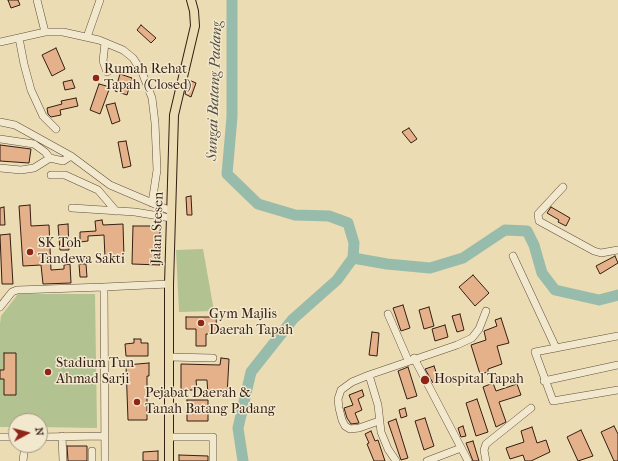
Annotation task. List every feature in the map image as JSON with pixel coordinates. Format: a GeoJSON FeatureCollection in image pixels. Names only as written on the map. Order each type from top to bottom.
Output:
{"type":"FeatureCollection","features":[{"type":"Feature","properties":{"kind":"main road","name":"Jalan Stesen"},"geometry":{"type":"LineString","coordinates":[[169,461],[169,284],[174,114],[195,26],[194,11],[191,0]]}},
{"type":"Feature","properties":{"kind":"street"},"geometry":{"type":"LineString","coordinates":[[37,0],[45,32]]}},
{"type":"Feature","properties":{"kind":"street"},"geometry":{"type":"LineString","coordinates":[[87,37],[100,0]]}},
{"type":"Feature","properties":{"kind":"street"},"geometry":{"type":"LineString","coordinates":[[0,42],[45,32],[63,32],[105,42],[123,50],[133,58],[142,72],[152,98],[155,123],[157,170],[152,203]]}},
{"type":"Feature","properties":{"kind":"street"},"geometry":{"type":"LineString","coordinates":[[20,38],[24,64],[31,90],[43,116],[56,128]]}},
{"type":"Feature","properties":{"kind":"street"},"geometry":{"type":"LineString","coordinates":[[105,42],[103,61],[107,72]]}},
{"type":"Feature","properties":{"kind":"street"},"geometry":{"type":"LineString","coordinates":[[0,122],[15,125],[70,156],[110,185],[152,203],[171,214]]}},
{"type":"Feature","properties":{"kind":"street"},"geometry":{"type":"LineString","coordinates":[[0,139],[34,144],[45,152],[50,158],[63,161],[70,156]]}},
{"type":"Feature","properties":{"kind":"street"},"geometry":{"type":"LineString","coordinates":[[0,168],[21,170],[34,168],[50,158]]}},
{"type":"Feature","properties":{"kind":"street"},"geometry":{"type":"LineString","coordinates":[[51,175],[65,175],[98,190],[116,211]]}},
{"type":"Feature","properties":{"kind":"street"},"geometry":{"type":"LineString","coordinates":[[563,186],[538,214],[539,221],[594,251],[601,253],[618,250]]}},
{"type":"Feature","properties":{"kind":"street"},"geometry":{"type":"LineString","coordinates":[[72,208],[171,214]]}},
{"type":"Feature","properties":{"kind":"street"},"geometry":{"type":"LineString","coordinates":[[513,256],[556,348]]}},
{"type":"Feature","properties":{"kind":"street"},"geometry":{"type":"LineString","coordinates":[[0,307],[12,292],[17,290],[169,284]]}},
{"type":"Feature","properties":{"kind":"street"},"geometry":{"type":"LineString","coordinates":[[104,287],[105,461]]}},
{"type":"Feature","properties":{"kind":"street"},"geometry":{"type":"LineString","coordinates":[[379,421],[360,428],[350,429],[342,420],[339,408],[338,399],[341,390],[352,382],[369,375],[411,359],[457,345],[472,338],[479,329],[486,311]]}},
{"type":"Feature","properties":{"kind":"street"},"geometry":{"type":"LineString","coordinates":[[388,314],[411,359],[468,461]]}},
{"type":"Feature","properties":{"kind":"street"},"geometry":{"type":"LineString","coordinates":[[618,336],[535,352],[544,380],[553,401],[618,390]]}},
{"type":"Feature","properties":{"kind":"street"},"geometry":{"type":"LineString","coordinates":[[169,357],[213,358]]}},
{"type":"Feature","properties":{"kind":"street"},"geometry":{"type":"LineString","coordinates":[[544,380],[618,365]]}},
{"type":"Feature","properties":{"kind":"street"},"geometry":{"type":"LineString","coordinates":[[369,375],[378,405],[379,421],[388,449],[396,461]]}},
{"type":"Feature","properties":{"kind":"street"},"geometry":{"type":"LineString","coordinates":[[486,461],[484,450],[486,444],[531,408]]}},
{"type":"Feature","properties":{"kind":"street"},"geometry":{"type":"LineString","coordinates":[[48,436],[105,436]]}},
{"type":"Feature","properties":{"kind":"street"},"geometry":{"type":"LineString","coordinates":[[62,436],[62,461]]}},
{"type":"Feature","properties":{"kind":"street"},"geometry":{"type":"LineString","coordinates":[[169,437],[213,438],[213,461]]}},
{"type":"Feature","properties":{"kind":"street"},"geometry":{"type":"LineString","coordinates":[[427,461],[461,448]]}},
{"type":"Feature","properties":{"kind":"street"},"geometry":{"type":"LineString","coordinates":[[92,451],[92,461]]}},
{"type":"Feature","properties":{"kind":"green space"},"geometry":{"type":"Polygon","coordinates":[[[203,249],[214,311],[179,312],[176,250],[203,249]]]}},
{"type":"Feature","properties":{"kind":"green space","name":"Stadium Tun Ahmad Sarji"},"geometry":{"type":"Polygon","coordinates":[[[18,294],[95,294],[97,428],[48,427],[48,413],[8,413],[8,427],[0,427],[1,316],[18,294]]]}},
{"type":"Feature","properties":{"kind":"building"},"geometry":{"type":"Polygon","coordinates":[[[8,0],[18,0],[20,5],[11,8],[8,0]]]}},
{"type":"Feature","properties":{"kind":"building"},"geometry":{"type":"Polygon","coordinates":[[[141,25],[156,38],[151,43],[137,30],[141,25]]]}},
{"type":"Feature","properties":{"kind":"building"},"geometry":{"type":"Polygon","coordinates":[[[56,48],[65,69],[52,76],[42,55],[56,48]]]}},
{"type":"Feature","properties":{"kind":"building"},"geometry":{"type":"Polygon","coordinates":[[[120,74],[132,78],[127,95],[115,91],[120,74]]]}},
{"type":"Feature","properties":{"kind":"building"},"geometry":{"type":"Polygon","coordinates":[[[72,80],[75,88],[65,90],[63,82],[72,80]]]}},
{"type":"Feature","properties":{"kind":"building"},"geometry":{"type":"Polygon","coordinates":[[[189,80],[196,83],[191,97],[185,94],[189,80]]]}},
{"type":"Feature","properties":{"kind":"building"},"geometry":{"type":"Polygon","coordinates":[[[99,84],[110,87],[100,114],[90,110],[99,84]]]}},
{"type":"Feature","properties":{"kind":"building"},"geometry":{"type":"Polygon","coordinates":[[[76,98],[78,106],[60,110],[61,115],[51,117],[48,114],[47,108],[62,104],[61,101],[76,98]]]}},
{"type":"Feature","properties":{"kind":"building"},"geometry":{"type":"Polygon","coordinates":[[[115,103],[120,121],[112,124],[106,105],[115,103]]]}},
{"type":"Feature","properties":{"kind":"building"},"geometry":{"type":"Polygon","coordinates":[[[409,128],[417,139],[411,143],[402,132],[409,128]]]}},
{"type":"Feature","properties":{"kind":"building"},"geometry":{"type":"Polygon","coordinates":[[[126,141],[131,166],[123,168],[118,142],[126,141]]]}},
{"type":"Feature","properties":{"kind":"building"},"geometry":{"type":"Polygon","coordinates":[[[0,145],[31,149],[29,163],[0,161],[0,145]]]}},
{"type":"Feature","properties":{"kind":"building"},"geometry":{"type":"Polygon","coordinates":[[[191,196],[192,215],[187,215],[186,197],[191,196]]]}},
{"type":"Feature","properties":{"kind":"building"},"geometry":{"type":"Polygon","coordinates":[[[30,205],[31,226],[49,225],[51,270],[64,269],[64,265],[70,264],[71,283],[43,284],[41,265],[23,266],[19,206],[30,205]]]}},
{"type":"Feature","properties":{"kind":"building"},"geometry":{"type":"Polygon","coordinates":[[[4,207],[5,225],[0,225],[0,208],[4,207]]]}},
{"type":"Feature","properties":{"kind":"building"},"geometry":{"type":"Polygon","coordinates":[[[551,207],[570,218],[566,226],[558,222],[559,220],[547,213],[551,207]]]}},
{"type":"Feature","properties":{"kind":"building"},"geometry":{"type":"Polygon","coordinates":[[[102,220],[103,225],[123,224],[124,258],[105,258],[104,235],[88,236],[88,241],[80,242],[80,232],[96,231],[95,221],[102,220]]]}},
{"type":"Feature","properties":{"kind":"building"},"geometry":{"type":"Polygon","coordinates":[[[68,224],[69,250],[60,250],[58,225],[68,224]]]}},
{"type":"Feature","properties":{"kind":"building"},"geometry":{"type":"Polygon","coordinates":[[[133,226],[160,226],[160,265],[132,264],[133,226]]]}},
{"type":"Feature","properties":{"kind":"building"},"geometry":{"type":"Polygon","coordinates":[[[10,234],[13,284],[2,284],[0,235],[10,234]]]}},
{"type":"Feature","properties":{"kind":"building"},"geometry":{"type":"Polygon","coordinates":[[[615,256],[618,263],[600,274],[596,266],[615,256]]]}},
{"type":"Feature","properties":{"kind":"building"},"geometry":{"type":"Polygon","coordinates":[[[79,264],[86,264],[87,277],[80,277],[79,264]]]}},
{"type":"Feature","properties":{"kind":"building"},"geometry":{"type":"Polygon","coordinates":[[[473,275],[489,293],[475,306],[459,287],[473,275]]]}},
{"type":"Feature","properties":{"kind":"building"},"geometry":{"type":"Polygon","coordinates":[[[403,305],[410,328],[401,331],[393,308],[403,305]]]}},
{"type":"Feature","properties":{"kind":"building"},"geometry":{"type":"Polygon","coordinates":[[[429,307],[434,326],[424,329],[419,310],[429,307]]]}},
{"type":"Feature","properties":{"kind":"building"},"geometry":{"type":"Polygon","coordinates":[[[460,314],[464,330],[457,332],[452,316],[460,314]]]}},
{"type":"Feature","properties":{"kind":"building","name":"Gym Majlis Daerah Tapah"},"geometry":{"type":"Polygon","coordinates":[[[186,317],[216,317],[217,334],[206,334],[206,346],[196,346],[196,329],[186,329],[186,317]]]}},
{"type":"Feature","properties":{"kind":"building"},"geometry":{"type":"Polygon","coordinates":[[[501,318],[509,343],[497,346],[502,364],[488,369],[488,372],[480,374],[471,345],[486,340],[484,331],[497,326],[495,320],[501,318]]]}},
{"type":"Feature","properties":{"kind":"building"},"geometry":{"type":"Polygon","coordinates":[[[445,325],[448,337],[435,341],[432,329],[445,325]]]}},
{"type":"Feature","properties":{"kind":"building"},"geometry":{"type":"Polygon","coordinates":[[[372,332],[379,333],[377,356],[369,355],[372,332]]]}},
{"type":"Feature","properties":{"kind":"building"},"geometry":{"type":"Polygon","coordinates":[[[134,339],[141,339],[141,343],[148,343],[148,356],[126,356],[125,344],[134,343],[134,339]]]}},
{"type":"Feature","properties":{"kind":"building"},"geometry":{"type":"Polygon","coordinates":[[[4,353],[16,353],[16,395],[4,395],[4,379],[0,379],[0,370],[4,370],[4,353]]]}},
{"type":"Feature","properties":{"kind":"building"},"geometry":{"type":"Polygon","coordinates":[[[221,358],[229,359],[227,396],[208,396],[207,380],[196,380],[197,390],[181,390],[181,364],[220,365],[221,358]]]}},
{"type":"Feature","properties":{"kind":"building","name":"Pejabat Daerah & Tanah Batang Padang"},"geometry":{"type":"Polygon","coordinates":[[[149,363],[149,376],[147,376],[147,420],[128,420],[126,365],[149,363]]]}},
{"type":"Feature","properties":{"kind":"building"},"geometry":{"type":"Polygon","coordinates":[[[434,366],[439,381],[433,383],[425,369],[434,366]]]}},
{"type":"Feature","properties":{"kind":"building"},"geometry":{"type":"Polygon","coordinates":[[[408,367],[417,396],[407,399],[398,371],[408,367]]]}},
{"type":"Feature","properties":{"kind":"building"},"geometry":{"type":"Polygon","coordinates":[[[493,383],[496,391],[517,384],[521,395],[499,402],[506,422],[496,427],[483,387],[493,383]]]}},
{"type":"Feature","properties":{"kind":"building"},"geometry":{"type":"Polygon","coordinates":[[[362,390],[364,396],[358,399],[362,410],[355,413],[359,423],[351,424],[347,418],[344,408],[353,405],[349,395],[362,390]]]}},
{"type":"Feature","properties":{"kind":"building"},"geometry":{"type":"Polygon","coordinates":[[[477,399],[488,432],[476,436],[466,403],[477,399]]]}},
{"type":"Feature","properties":{"kind":"building"},"geometry":{"type":"Polygon","coordinates":[[[187,400],[208,400],[208,421],[187,421],[187,400]]]}},
{"type":"Feature","properties":{"kind":"building"},"geometry":{"type":"Polygon","coordinates":[[[405,408],[407,416],[401,418],[399,410],[405,408]]]}},
{"type":"Feature","properties":{"kind":"building"},"geometry":{"type":"Polygon","coordinates":[[[425,418],[434,446],[424,450],[415,421],[425,418]]]}},
{"type":"Feature","properties":{"kind":"building"},"geometry":{"type":"Polygon","coordinates":[[[396,419],[408,458],[401,460],[388,422],[396,419]]]}},
{"type":"Feature","properties":{"kind":"building"},"geometry":{"type":"Polygon","coordinates":[[[463,426],[466,436],[461,437],[458,428],[463,426]]]}},
{"type":"Feature","properties":{"kind":"building"},"geometry":{"type":"Polygon","coordinates":[[[614,426],[618,434],[618,461],[614,461],[601,432],[614,426]]]}},
{"type":"Feature","properties":{"kind":"building"},"geometry":{"type":"Polygon","coordinates":[[[532,427],[537,443],[546,440],[550,452],[531,461],[525,461],[523,455],[510,459],[506,448],[524,442],[521,431],[532,427]]]}},
{"type":"Feature","properties":{"kind":"building"},"geometry":{"type":"Polygon","coordinates":[[[581,430],[593,456],[578,461],[567,437],[581,430]]]}},
{"type":"Feature","properties":{"kind":"building"},"geometry":{"type":"Polygon","coordinates":[[[371,431],[375,441],[378,440],[385,461],[374,461],[367,444],[369,443],[365,434],[371,431]]]}},
{"type":"Feature","properties":{"kind":"building"},"geometry":{"type":"Polygon","coordinates":[[[473,441],[479,461],[473,461],[466,443],[473,441]]]}},
{"type":"Feature","properties":{"kind":"building"},"geometry":{"type":"Polygon","coordinates":[[[67,446],[87,446],[87,461],[68,461],[67,446]]]}},
{"type":"Feature","properties":{"kind":"building"},"geometry":{"type":"Polygon","coordinates":[[[158,451],[158,461],[143,461],[143,452],[158,451]]]}},
{"type":"Feature","properties":{"kind":"building"},"geometry":{"type":"Polygon","coordinates":[[[179,455],[208,456],[208,461],[179,461],[179,455]]]}},
{"type":"Feature","properties":{"kind":"waterway","name":"Sungai Batang Padang"},"geometry":{"type":"LineString","coordinates":[[232,0],[232,117],[227,174],[258,204],[295,215],[329,216],[348,223],[354,243],[353,258],[337,280],[293,319],[251,372],[238,428],[243,461]]}},
{"type":"Feature","properties":{"kind":"waterway"},"geometry":{"type":"LineString","coordinates":[[353,258],[387,264],[430,268],[463,258],[505,230],[527,231],[534,245],[542,273],[555,290],[599,300],[618,295]]}},
{"type":"Feature","properties":{"kind":"place","name":"Rumah Rehat Tapah (Closed)"},"geometry":{"type":"Point","coordinates":[96,78]}},
{"type":"Feature","properties":{"kind":"place","name":"SK Toh Tandewa Sakti"},"geometry":{"type":"Point","coordinates":[30,252]}},
{"type":"Feature","properties":{"kind":"place","name":"Gym Majlis Daerah Tapah"},"geometry":{"type":"Point","coordinates":[201,323]}},
{"type":"Feature","properties":{"kind":"place","name":"Stadium Tun Ahmad Sarji"},"geometry":{"type":"Point","coordinates":[48,372]}},
{"type":"Feature","properties":{"kind":"place","name":"Hospital Tapah"},"geometry":{"type":"Point","coordinates":[425,380]}},
{"type":"Feature","properties":{"kind":"place","name":"Pejabat Daerah & Tanah Batang Padang"},"geometry":{"type":"Point","coordinates":[137,402]}}]}
